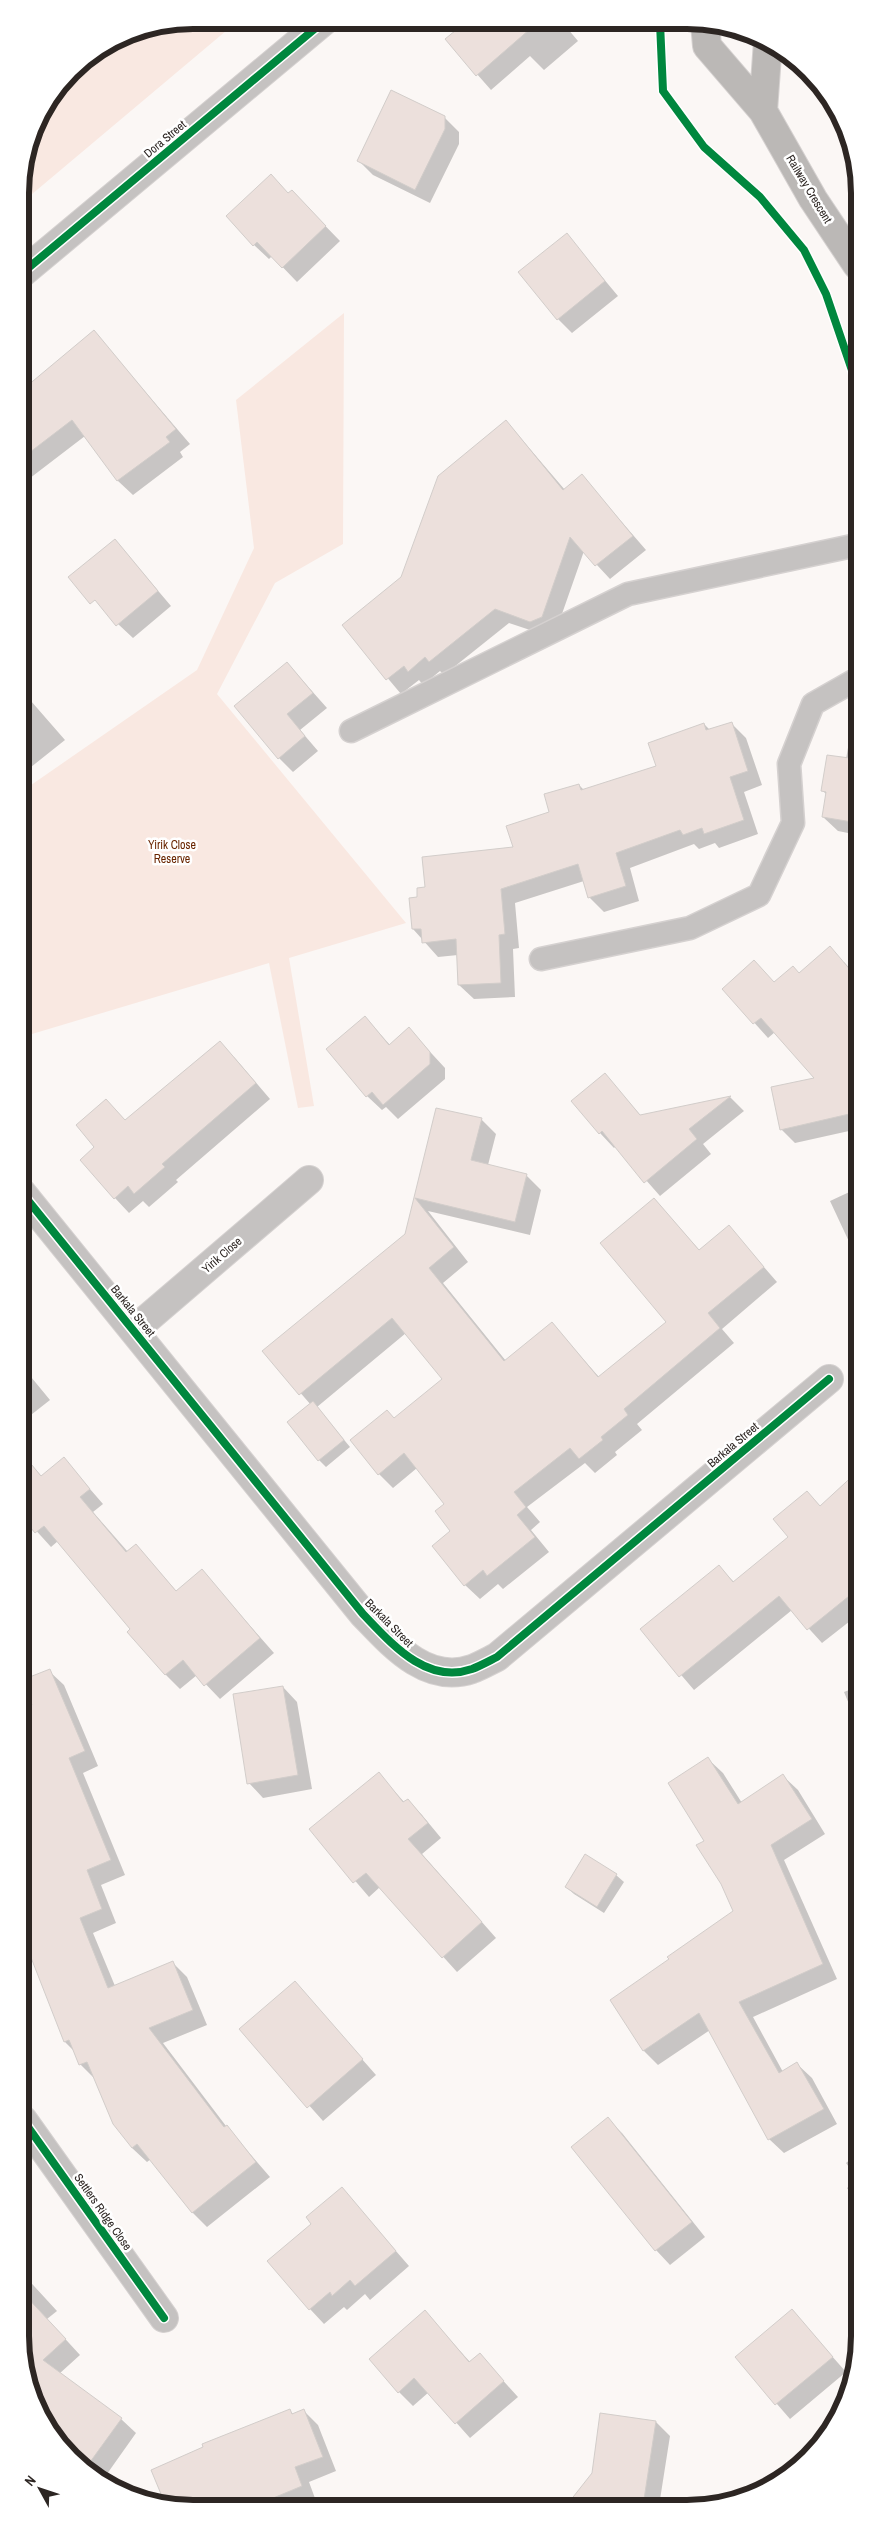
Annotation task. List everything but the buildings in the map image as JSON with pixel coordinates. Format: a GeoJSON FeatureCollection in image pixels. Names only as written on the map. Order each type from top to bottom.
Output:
{"type":"FeatureCollection","features":[{"type":"Feature","properties":{"kind":"main road","name":"Railway Crescent"},"geometry":{"type":"LineString","coordinates":[[706,30],[707,46],[763,111],[814,199],[851,257]]}},
{"type":"Feature","properties":{"kind":"main road"},"geometry":{"type":"LineString","coordinates":[[763,111],[767,50]]}},
{"type":"Feature","properties":{"kind":"street","name":"Dora Street"},"geometry":{"type":"LineString","coordinates":[[29,260],[314,29]]}},
{"type":"Feature","properties":{"kind":"street","name":"Yirik Close"},"geometry":{"type":"LineString","coordinates":[[134,1330],[309,1180]]}},
{"type":"Feature","properties":{"kind":"street","name":"Barkala Street"},"geometry":{"type":"LineString","coordinates":[[29,1202],[363,1614],[405,1656],[425,1666],[446,1673],[471,1669],[497,1657],[829,1380]]}},
{"type":"Feature","properties":{"kind":"street","name":"Settlers Ridge Close"},"geometry":{"type":"LineString","coordinates":[[29,2128],[164,2318]]}},
{"type":"Feature","properties":{"kind":"lane"},"geometry":{"type":"LineString","coordinates":[[351,731],[628,594],[851,546]]}},
{"type":"Feature","properties":{"kind":"lane"},"geometry":{"type":"LineString","coordinates":[[541,959],[690,928],[759,895],[793,823],[789,764],[813,704],[851,682]]}},
{"type":"Feature","properties":{"kind":"green space"},"geometry":{"type":"Polygon","coordinates":[[[228,29],[29,197],[30,172],[41,130],[63,93],[93,63],[120,46],[151,34],[172,30],[228,29]]]}},
{"type":"Feature","properties":{"kind":"green space","name":"Yirik Close Reserve"},"geometry":{"type":"Polygon","coordinates":[[[344,313],[343,544],[275,583],[217,694],[406,923],[289,958],[314,1106],[298,1108],[269,963],[29,1035],[29,786],[197,670],[254,548],[236,400],[344,313]]]}},
{"type":"Feature","properties":{"kind":"cycle path"},"geometry":{"type":"LineString","coordinates":[[29,267],[314,29]]}},
{"type":"Feature","properties":{"kind":"cycle path"},"geometry":{"type":"LineString","coordinates":[[660,29],[663,91],[704,147],[760,197],[804,250],[826,294],[851,367]]}},
{"type":"Feature","properties":{"kind":"cycle path"},"geometry":{"type":"LineString","coordinates":[[29,1202],[363,1614],[385,1637],[411,1658],[425,1666],[440,1671],[455,1672],[472,1669],[497,1657],[829,1379]]}},
{"type":"Feature","properties":{"kind":"cycle path"},"geometry":{"type":"LineString","coordinates":[[29,2128],[164,2318]]}}]}
